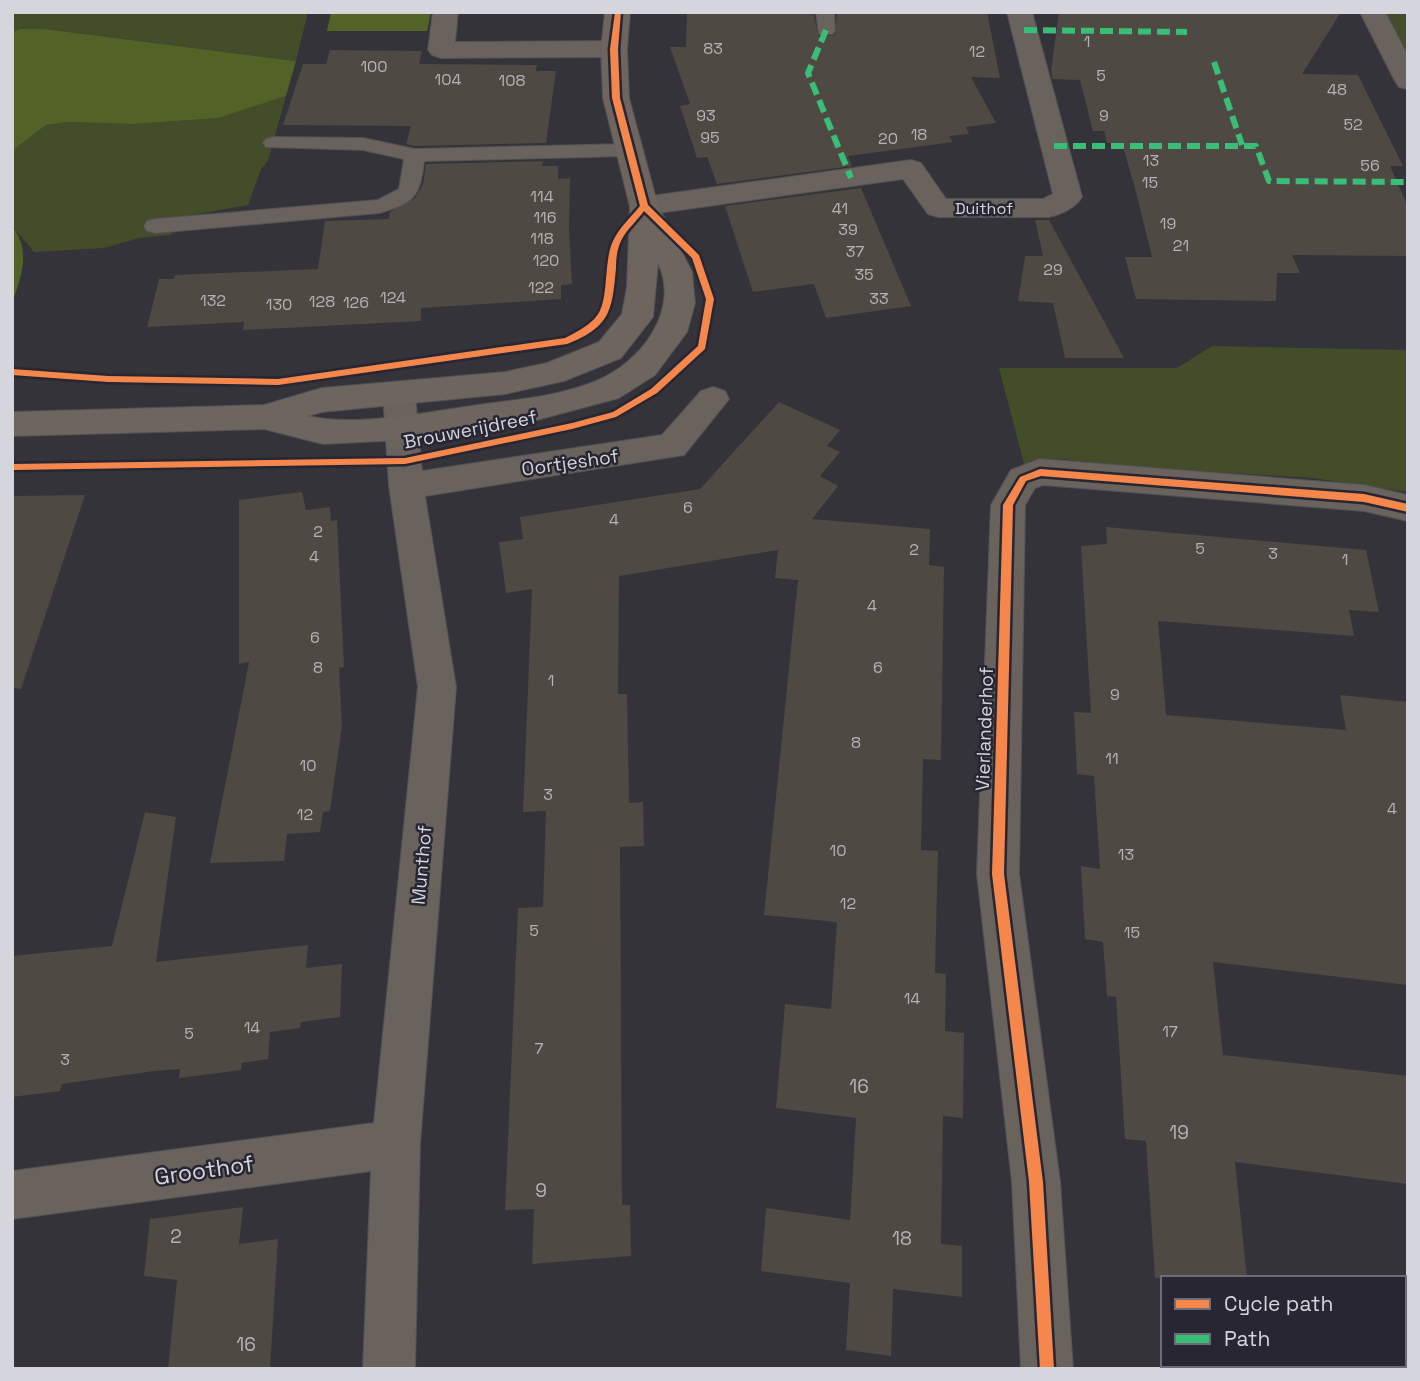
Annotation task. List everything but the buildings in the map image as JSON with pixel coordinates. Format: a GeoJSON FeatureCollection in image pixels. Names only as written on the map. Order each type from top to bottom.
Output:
{"type":"FeatureCollection","features":[{"type":"Feature","properties":{"kind":"street"},"geometry":{"type":"LineString","coordinates":[[446,12],[441,50],[614,49]]}},
{"type":"Feature","properties":{"kind":"street","name":"Brouwerijdreef"},"geometry":{"type":"LineString","coordinates":[[15,422],[264,416],[323,432],[401,411],[533,409],[607,390],[644,367],[671,332],[680,303],[677,272],[644,206],[615,98],[614,49],[618,12]]}},
{"type":"Feature","properties":{"kind":"street","name":"Duithof"},"geometry":{"type":"LineString","coordinates":[[644,206],[911,169],[938,208],[1049,208],[1068,197],[1019,12]]}},
{"type":"Feature","properties":{"kind":"street"},"geometry":{"type":"LineString","coordinates":[[1372,12],[1408,81]]}},
{"type":"Feature","properties":{"kind":"street","name":"Oortjeshof"},"geometry":{"type":"LineString","coordinates":[[406,486],[672,446],[713,399]]}},
{"type":"Feature","properties":{"kind":"street","name":"Munthof"},"geometry":{"type":"LineString","coordinates":[[388,1369],[396,1144],[437,687],[406,486],[401,411]]}},
{"type":"Feature","properties":{"kind":"street","name":"Vierlanderhof"},"geometry":{"type":"LineString","coordinates":[[1047,1369],[1036,1182],[998,874],[1008,505],[1023,480],[1040,472],[1364,498],[1408,508]]}},
{"type":"Feature","properties":{"kind":"street","name":"Groothof"},"geometry":{"type":"LineString","coordinates":[[12,1195],[396,1144]]}},
{"type":"Feature","properties":{"kind":"lane"},"geometry":{"type":"LineString","coordinates":[[273,143],[363,144],[415,155],[628,150]]}},
{"type":"Feature","properties":{"kind":"lane"},"geometry":{"type":"LineString","coordinates":[[155,226],[402,200],[410,189],[415,155]]}},
{"type":"Feature","properties":{"kind":"green space"},"geometry":{"type":"Polygon","coordinates":[[[12,12],[308,12],[296,61],[45,29],[20,29],[12,32],[12,12]]]}},
{"type":"Feature","properties":{"kind":"green space"},"geometry":{"type":"Polygon","coordinates":[[[331,12],[431,12],[427,31],[327,31],[331,12]]]}},
{"type":"Feature","properties":{"kind":"green space"},"geometry":{"type":"Polygon","coordinates":[[[1385,12],[1408,12],[1408,55],[1385,12]]]}},
{"type":"Feature","properties":{"kind":"green space"},"geometry":{"type":"Polygon","coordinates":[[[20,29],[45,29],[296,61],[286,96],[219,118],[134,124],[68,122],[46,125],[12,151],[12,32],[20,29]]]}},
{"type":"Feature","properties":{"kind":"green space"},"geometry":{"type":"Polygon","coordinates":[[[286,96],[268,161],[261,169],[248,205],[176,218],[171,235],[139,238],[104,248],[34,252],[12,226],[12,151],[46,125],[68,122],[134,124],[219,118],[286,96]]]}},
{"type":"Feature","properties":{"kind":"green space"},"geometry":{"type":"Polygon","coordinates":[[[12,226],[21,244],[23,263],[12,302],[12,226]]]}},
{"type":"Feature","properties":{"kind":"green space"},"geometry":{"type":"Polygon","coordinates":[[[1212,346],[1408,350],[1408,492],[1312,478],[1131,467],[1062,459],[1024,464],[999,368],[1177,368],[1212,346]]]}},
{"type":"Feature","properties":{"kind":"marked path"},"geometry":{"type":"LineString","coordinates":[[826,30],[808,73],[851,178]]}},
{"type":"Feature","properties":{"kind":"marked path"},"geometry":{"type":"LineString","coordinates":[[1024,30],[1187,32]]}},
{"type":"Feature","properties":{"kind":"marked path"},"geometry":{"type":"LineString","coordinates":[[1214,62],[1242,145]]}},
{"type":"Feature","properties":{"kind":"marked path"},"geometry":{"type":"LineString","coordinates":[[1054,146],[1256,146],[1269,181],[1408,182]]}},
{"type":"Feature","properties":{"kind":"cycle path"},"geometry":{"type":"LineString","coordinates":[[12,467],[405,461],[572,426],[616,414],[654,391],[702,347],[710,299],[696,257],[644,206],[616,98],[614,49],[618,12]]}},
{"type":"Feature","properties":{"kind":"cycle path"},"geometry":{"type":"LineString","coordinates":[[12,372],[108,379],[278,382],[567,341],[585,332],[605,313],[615,246],[623,231],[644,206]]}},
{"type":"Feature","properties":{"kind":"cycle path"},"geometry":{"type":"LineString","coordinates":[[1047,1369],[1036,1182],[998,874],[1008,505],[1023,479],[1040,472],[1364,498],[1408,508]]}}]}
